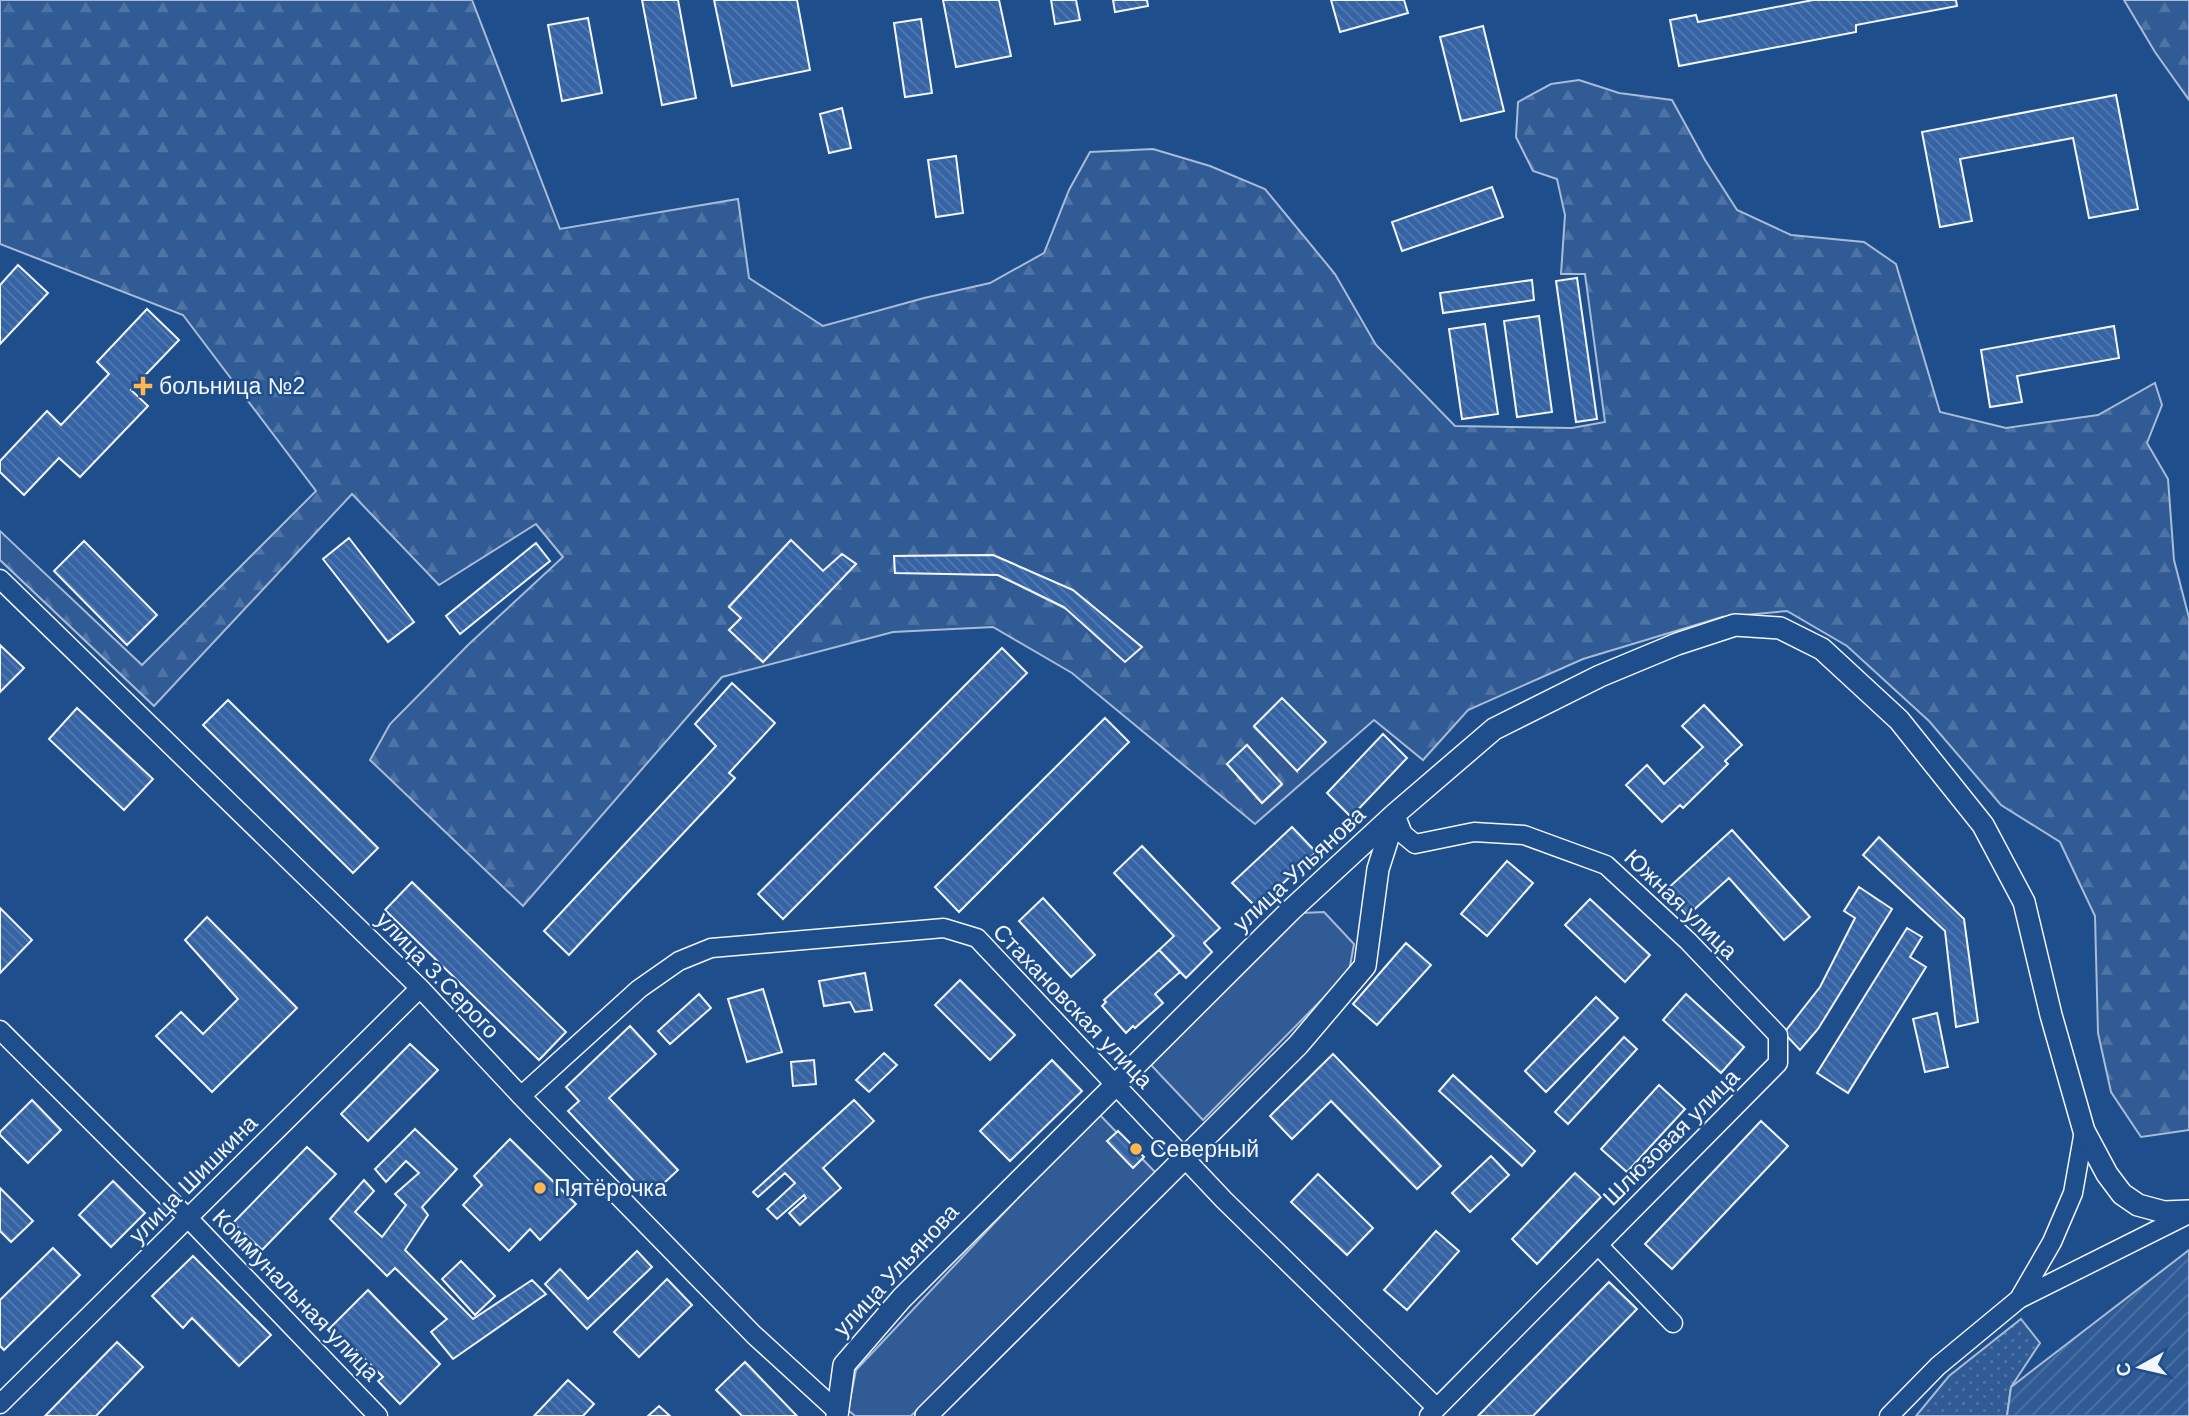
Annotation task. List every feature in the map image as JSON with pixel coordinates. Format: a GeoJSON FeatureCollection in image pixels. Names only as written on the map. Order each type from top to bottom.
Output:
{"type":"FeatureCollection","features":[{"type":"Feature","properties":{"kind":"street","name":"улица З.Серого"},"geometry":{"type":"LineString","coordinates":[[0,579],[420,988],[521,1096],[754,1335],[837,1413]]}},
{"type":"Feature","properties":{"kind":"street"},"geometry":{"type":"LineString","coordinates":[[1395,814],[1494,729],[1600,676],[1677,644],[1735,625],[1780,628],[1822,649],[1899,720],[1983,825],[2024,902],[2051,1015],[2084,1131],[2107,1174],[2122,1194],[2138,1205],[2164,1212],[2189,1212]]}},
{"type":"Feature","properties":{"kind":"street","name":"Южная улица"},"geometry":{"type":"LineString","coordinates":[[1395,814],[1403,834],[1415,844],[1474,832],[1524,835],[1606,865],[1688,942],[1778,1035],[1778,1063]]}},
{"type":"Feature","properties":{"kind":"street","name":"улица Ульянова"},"geometry":{"type":"LineString","coordinates":[[837,1413],[844,1365],[902,1297],[1291,910],[1395,814]]}},
{"type":"Feature","properties":{"kind":"street","name":"улица Ульянова"},"geometry":{"type":"LineString","coordinates":[[926,1416],[1298,1045],[1365,966],[1378,869],[1395,814]]}},
{"type":"Feature","properties":{"kind":"street","name":"Стахановская улица"},"geometry":{"type":"LineString","coordinates":[[521,1096],[639,989],[680,961],[711,948],[944,928],[977,938],[1224,1200],[1433,1412]]}},
{"type":"Feature","properties":{"kind":"street","name":"улица Шишкина"},"geometry":{"type":"LineString","coordinates":[[0,1404],[420,988]]}},
{"type":"Feature","properties":{"kind":"street","name":"Коммунальная улица"},"geometry":{"type":"LineString","coordinates":[[0,1030],[188,1218],[378,1416]]}},
{"type":"Feature","properties":{"kind":"street","name":"Шлюзовая улица"},"geometry":{"type":"LineString","coordinates":[[1433,1412],[1778,1063]]}},
{"type":"Feature","properties":{"kind":"street"},"geometry":{"type":"LineString","coordinates":[[2019,1298],[2052,1242],[2073,1194],[2084,1131]]}},
{"type":"Feature","properties":{"kind":"street"},"geometry":{"type":"LineString","coordinates":[[1893,1414],[1938,1366],[2019,1298],[2189,1212]]}},
{"type":"Feature","properties":{"kind":"street"},"geometry":{"type":"LineString","coordinates":[[1598,1245],[1673,1323]]}},
{"type":"Feature","properties":{"kind":"green space"},"geometry":{"type":"Polygon","coordinates":[[[0,0],[472,0],[560,229],[738,199],[749,278],[823,326],[990,283],[1044,253],[1069,190],[1090,152],[1153,149],[1210,166],[1265,189],[1335,274],[1376,345],[1455,426],[1572,428],[1605,422],[1585,274],[1561,274],[1565,215],[1557,179],[1533,171],[1516,137],[1518,102],[1551,84],[1579,80],[1619,93],[1672,100],[1705,160],[1737,210],[1791,235],[1864,242],[1896,264],[1940,412],[2006,428],[2098,415],[2155,383],[2162,405],[2147,443],[2168,479],[2174,560],[2189,618],[2189,1130],[2141,1137],[2111,1092],[2098,1033],[2095,916],[2060,842],[2001,805],[1929,721],[1847,646],[1787,611],[1722,617],[1583,659],[1468,710],[1423,760],[1374,720],[1255,824],[1072,673],[993,627],[893,632],[722,677],[523,906],[370,760],[390,724],[469,644],[563,557],[536,524],[439,585],[352,494],[154,706],[0,560],[0,531],[142,665],[316,491],[183,315],[0,244],[0,0]],[[790,541],[729,606],[741,618],[729,630],[763,662],[856,564],[842,554],[823,571],[790,541]],[[993,555],[894,556],[895,572],[998,575],[1142,647],[1073,590],[993,555]],[[1282,699],[1254,727],[1297,771],[1282,699]],[[1247,745],[1227,764],[1262,803],[1282,785],[1247,745]]]}},
{"type":"Feature","properties":{"kind":"green space"},"geometry":{"type":"Polygon","coordinates":[[[2124,0],[2189,0],[2189,100],[2155,52],[2124,0]]]}},
{"type":"Feature","properties":{"kind":"green space"},"geometry":{"type":"Polygon","coordinates":[[[2189,1250],[2189,1416],[2007,1416],[2011,1387],[2189,1250]]]}},
{"type":"Feature","properties":{"kind":"green space"},"geometry":{"type":"Polygon","coordinates":[[[2021,1319],[2040,1343],[2011,1387],[2007,1416],[1916,1416],[1949,1376],[2021,1319]]]}},
{"type":"Feature","properties":{"kind":"shaded area"},"geometry":{"type":"Polygon","coordinates":[[[1324,912],[1354,944],[1349,972],[1203,1120],[1151,1065],[1302,913],[1324,912]]]}},
{"type":"Feature","properties":{"kind":"shaded area"},"geometry":{"type":"Polygon","coordinates":[[[1098,1113],[1156,1173],[911,1416],[855,1416],[848,1410],[856,1370],[1098,1113]]]}},
{"type":"Feature","properties":{"kind":"building"},"geometry":{"type":"Polygon","coordinates":[[[642,0],[678,0],[696,98],[662,105],[642,0]]]}},
{"type":"Feature","properties":{"kind":"building"},"geometry":{"type":"Polygon","coordinates":[[[714,0],[797,0],[810,70],[732,86],[714,0]]]}},
{"type":"Feature","properties":{"kind":"building"},"geometry":{"type":"Polygon","coordinates":[[[943,0],[999,0],[1011,56],[956,67],[943,0]]]}},
{"type":"Feature","properties":{"kind":"building"},"geometry":{"type":"Polygon","coordinates":[[[1051,0],[1076,0],[1080,20],[1055,24],[1051,0]]]}},
{"type":"Feature","properties":{"kind":"building"},"geometry":{"type":"Polygon","coordinates":[[[1113,0],[1147,0],[1148,6],[1115,12],[1113,0]]]}},
{"type":"Feature","properties":{"kind":"building"},"geometry":{"type":"Polygon","coordinates":[[[1331,0],[1404,0],[1408,13],[1340,32],[1331,0]]]}},
{"type":"Feature","properties":{"kind":"building"},"geometry":{"type":"Polygon","coordinates":[[[1813,0],[1956,0],[1957,6],[1856,25],[1856,32],[1679,66],[1670,20],[1696,15],[1698,22],[1813,0]]]}},
{"type":"Feature","properties":{"kind":"building"},"geometry":{"type":"Polygon","coordinates":[[[588,18],[602,93],[562,101],[548,25],[588,18]]]}},
{"type":"Feature","properties":{"kind":"building"},"geometry":{"type":"Polygon","coordinates":[[[921,19],[932,93],[905,97],[894,23],[921,19]]]}},
{"type":"Feature","properties":{"kind":"building"},"geometry":{"type":"Polygon","coordinates":[[[1483,26],[1504,111],[1461,121],[1440,37],[1483,26]]]}},
{"type":"Feature","properties":{"kind":"building"},"geometry":{"type":"Polygon","coordinates":[[[2116,95],[2138,209],[2089,218],[2073,138],[1960,159],[1972,221],[1940,227],[1922,132],[2116,95]]]}},
{"type":"Feature","properties":{"kind":"building"},"geometry":{"type":"Polygon","coordinates":[[[842,108],[851,148],[829,153],[820,114],[842,108]]]}},
{"type":"Feature","properties":{"kind":"building"},"geometry":{"type":"Polygon","coordinates":[[[956,156],[963,213],[936,217],[928,160],[956,156]]]}},
{"type":"Feature","properties":{"kind":"building"},"geometry":{"type":"Polygon","coordinates":[[[1492,187],[1503,217],[1402,251],[1392,222],[1492,187]]]}},
{"type":"Feature","properties":{"kind":"building"},"geometry":{"type":"Polygon","coordinates":[[[18,265],[48,293],[0,344],[0,285],[18,265]]]}},
{"type":"Feature","properties":{"kind":"building"},"geometry":{"type":"Polygon","coordinates":[[[1577,278],[1597,419],[1576,422],[1556,281],[1577,278]]]}},
{"type":"Feature","properties":{"kind":"building"},"geometry":{"type":"Polygon","coordinates":[[[1532,280],[1534,300],[1443,313],[1440,293],[1532,280]]]}},
{"type":"Feature","properties":{"kind":"building"},"geometry":{"type":"Polygon","coordinates":[[[147,309],[179,340],[131,390],[148,406],[80,477],[59,458],[24,495],[0,472],[0,461],[47,411],[61,425],[109,374],[97,362],[147,309]]]}},
{"type":"Feature","properties":{"kind":"building"},"geometry":{"type":"Polygon","coordinates":[[[1539,316],[1552,412],[1517,417],[1504,321],[1539,316]]]}},
{"type":"Feature","properties":{"kind":"building"},"geometry":{"type":"Polygon","coordinates":[[[1485,324],[1498,414],[1462,419],[1449,329],[1485,324]]]}},
{"type":"Feature","properties":{"kind":"building"},"geometry":{"type":"Polygon","coordinates":[[[2114,326],[2119,358],[2017,376],[2022,402],[1990,407],[1981,350],[2114,326]]]}},
{"type":"Feature","properties":{"kind":"building"},"geometry":{"type":"Polygon","coordinates":[[[349,538],[414,622],[388,642],[323,559],[349,538]]]}},
{"type":"Feature","properties":{"kind":"building"},"geometry":{"type":"Polygon","coordinates":[[[791,540],[823,571],[842,554],[856,564],[763,662],[729,630],[741,618],[729,607],[791,540]]]}},
{"type":"Feature","properties":{"kind":"building"},"geometry":{"type":"Polygon","coordinates":[[[84,541],[157,615],[127,645],[54,571],[84,541]]]}},
{"type":"Feature","properties":{"kind":"building"},"geometry":{"type":"Polygon","coordinates":[[[536,543],[550,561],[460,634],[446,616],[536,543]]]}},
{"type":"Feature","properties":{"kind":"building"},"geometry":{"type":"Polygon","coordinates":[[[993,555],[1073,590],[1142,647],[1125,662],[1064,607],[998,575],[895,573],[894,556],[993,555]]]}},
{"type":"Feature","properties":{"kind":"building"},"geometry":{"type":"Polygon","coordinates":[[[0,645],[24,668],[0,692],[0,645]]]}},
{"type":"Feature","properties":{"kind":"building"},"geometry":{"type":"Polygon","coordinates":[[[1002,648],[1027,673],[783,919],[758,894],[1002,648]]]}},
{"type":"Feature","properties":{"kind":"building"},"geometry":{"type":"Polygon","coordinates":[[[732,683],[775,723],[729,773],[735,778],[569,955],[544,931],[716,746],[695,724],[732,683]]]}},
{"type":"Feature","properties":{"kind":"building"},"geometry":{"type":"Polygon","coordinates":[[[1282,698],[1326,742],[1297,771],[1254,726],[1282,698]]]}},
{"type":"Feature","properties":{"kind":"building"},"geometry":{"type":"Polygon","coordinates":[[[228,700],[378,848],[353,873],[203,725],[228,700]]]}},
{"type":"Feature","properties":{"kind":"building"},"geometry":{"type":"Polygon","coordinates":[[[1704,705],[1742,745],[1725,761],[1728,764],[1683,808],[1680,805],[1662,822],[1626,785],[1647,765],[1664,784],[1703,747],[1682,726],[1704,705]]]}},
{"type":"Feature","properties":{"kind":"building"},"geometry":{"type":"Polygon","coordinates":[[[77,708],[153,779],[124,810],[49,739],[77,708]]]}},
{"type":"Feature","properties":{"kind":"building"},"geometry":{"type":"Polygon","coordinates":[[[1105,718],[1129,742],[959,912],[935,887],[1105,718]]]}},
{"type":"Feature","properties":{"kind":"building"},"geometry":{"type":"Polygon","coordinates":[[[1383,734],[1407,758],[1351,817],[1327,793],[1383,734]]]}},
{"type":"Feature","properties":{"kind":"building"},"geometry":{"type":"Polygon","coordinates":[[[1247,745],[1282,784],[1262,803],[1227,764],[1247,745]]]}},
{"type":"Feature","properties":{"kind":"building"},"geometry":{"type":"Polygon","coordinates":[[[1292,827],[1316,852],[1257,908],[1232,883],[1292,827]]]}},
{"type":"Feature","properties":{"kind":"building"},"geometry":{"type":"Polygon","coordinates":[[[1732,830],[1810,917],[1784,940],[1729,878],[1687,916],[1665,891],[1732,830]]]}},
{"type":"Feature","properties":{"kind":"building"},"geometry":{"type":"Polygon","coordinates":[[[1879,837],[1964,919],[1978,1022],[1956,1027],[1945,931],[1863,855],[1879,837]]]}},
{"type":"Feature","properties":{"kind":"building"},"geometry":{"type":"Polygon","coordinates":[[[1142,846],[1220,928],[1204,943],[1212,952],[1186,978],[1159,950],[1174,936],[1114,873],[1142,846]]]}},
{"type":"Feature","properties":{"kind":"building"},"geometry":{"type":"Polygon","coordinates":[[[1507,861],[1533,883],[1487,936],[1461,914],[1507,861]]]}},
{"type":"Feature","properties":{"kind":"building"},"geometry":{"type":"Polygon","coordinates":[[[412,882],[566,1032],[539,1060],[385,910],[412,882]]]}},
{"type":"Feature","properties":{"kind":"building"},"geometry":{"type":"Polygon","coordinates":[[[1859,887],[1892,909],[1818,1029],[1800,1050],[1784,1033],[1820,987],[1855,918],[1844,911],[1859,887]]]}},
{"type":"Feature","properties":{"kind":"building"},"geometry":{"type":"Polygon","coordinates":[[[1043,898],[1095,955],[1071,977],[1019,921],[1043,898]]]}},
{"type":"Feature","properties":{"kind":"building"},"geometry":{"type":"Polygon","coordinates":[[[1590,899],[1650,955],[1625,982],[1565,925],[1590,899]]]}},
{"type":"Feature","properties":{"kind":"building"},"geometry":{"type":"Polygon","coordinates":[[[0,908],[32,940],[0,973],[0,908]]]}},
{"type":"Feature","properties":{"kind":"building"},"geometry":{"type":"Polygon","coordinates":[[[207,917],[297,1008],[212,1092],[156,1036],[181,1012],[203,1034],[238,999],[185,940],[207,917]]]}},
{"type":"Feature","properties":{"kind":"building"},"geometry":{"type":"Polygon","coordinates":[[[1907,928],[1922,937],[1910,957],[1926,967],[1848,1093],[1817,1073],[1907,928]]]}},
{"type":"Feature","properties":{"kind":"building"},"geometry":{"type":"Polygon","coordinates":[[[1406,943],[1431,965],[1377,1025],[1353,1004],[1406,943]]]}},
{"type":"Feature","properties":{"kind":"building"},"geometry":{"type":"Polygon","coordinates":[[[1159,950],[1180,972],[1155,994],[1163,1003],[1126,1033],[1102,1006],[1106,1002],[1104,1000],[1159,950]]]}},
{"type":"Feature","properties":{"kind":"building"},"geometry":{"type":"Polygon","coordinates":[[[865,973],[872,1010],[855,1012],[850,1002],[824,1006],[819,981],[865,973]]]}},
{"type":"Feature","properties":{"kind":"building"},"geometry":{"type":"Polygon","coordinates":[[[960,980],[1015,1035],[990,1060],[935,1005],[960,980]]]}},
{"type":"Feature","properties":{"kind":"building"},"geometry":{"type":"Polygon","coordinates":[[[763,989],[782,1052],[747,1062],[728,999],[763,989]]]}},
{"type":"Feature","properties":{"kind":"building"},"geometry":{"type":"Polygon","coordinates":[[[699,994],[711,1008],[670,1044],[658,1031],[699,994]]]}},
{"type":"Feature","properties":{"kind":"building"},"geometry":{"type":"Polygon","coordinates":[[[1686,994],[1744,1047],[1721,1073],[1663,1020],[1686,994]]]}},
{"type":"Feature","properties":{"kind":"building"},"geometry":{"type":"Polygon","coordinates":[[[1596,997],[1618,1018],[1546,1092],[1525,1071],[1596,997]]]}},
{"type":"Feature","properties":{"kind":"building"},"geometry":{"type":"Polygon","coordinates":[[[1937,1013],[1948,1067],[1925,1072],[1913,1019],[1937,1013]]]}},
{"type":"Feature","properties":{"kind":"building"},"geometry":{"type":"Polygon","coordinates":[[[630,1026],[656,1054],[609,1098],[678,1170],[649,1197],[568,1111],[579,1101],[566,1087],[630,1026]]]}},
{"type":"Feature","properties":{"kind":"building"},"geometry":{"type":"Polygon","coordinates":[[[1624,1037],[1637,1049],[1568,1124],[1555,1112],[1624,1037]]]}},
{"type":"Feature","properties":{"kind":"building"},"geometry":{"type":"Polygon","coordinates":[[[410,1044],[438,1070],[368,1141],[341,1114],[410,1044]]]}},
{"type":"Feature","properties":{"kind":"building"},"geometry":{"type":"Polygon","coordinates":[[[884,1053],[897,1065],[869,1092],[856,1080],[884,1053]]]}},
{"type":"Feature","properties":{"kind":"building"},"geometry":{"type":"Polygon","coordinates":[[[1333,1054],[1441,1166],[1417,1189],[1331,1101],[1292,1139],[1270,1116],[1333,1054]]]}},
{"type":"Feature","properties":{"kind":"building"},"geometry":{"type":"Polygon","coordinates":[[[814,1060],[816,1084],[793,1086],[791,1062],[814,1060]]]}},
{"type":"Feature","properties":{"kind":"building"},"geometry":{"type":"Polygon","coordinates":[[[1052,1060],[1082,1091],[1010,1161],[980,1131],[1052,1060]]]}},
{"type":"Feature","properties":{"kind":"building"},"geometry":{"type":"Polygon","coordinates":[[[1453,1075],[1535,1151],[1522,1166],[1439,1091],[1453,1075]]]}},
{"type":"Feature","properties":{"kind":"building"},"geometry":{"type":"Polygon","coordinates":[[[1659,1085],[1685,1109],[1627,1172],[1601,1149],[1659,1085]]]}},
{"type":"Feature","properties":{"kind":"building"},"geometry":{"type":"Polygon","coordinates":[[[32,1100],[61,1130],[28,1163],[0,1132],[32,1100]]]}},
{"type":"Feature","properties":{"kind":"building"},"geometry":{"type":"Polygon","coordinates":[[[854,1100],[874,1121],[823,1168],[841,1188],[800,1225],[789,1213],[806,1198],[804,1195],[777,1219],[767,1209],[795,1183],[785,1173],[758,1197],[753,1192],[854,1100]]]}},
{"type":"Feature","properties":{"kind":"building"},"geometry":{"type":"Polygon","coordinates":[[[1761,1121],[1788,1146],[1672,1269],[1645,1244],[1761,1121]]]}},
{"type":"Feature","properties":{"kind":"building"},"geometry":{"type":"Polygon","coordinates":[[[415,1129],[457,1169],[422,1207],[428,1215],[405,1250],[473,1319],[532,1280],[546,1294],[453,1359],[431,1332],[447,1319],[395,1268],[387,1276],[330,1219],[364,1180],[374,1191],[355,1212],[382,1237],[406,1205],[395,1194],[419,1173],[406,1161],[386,1182],[375,1169],[415,1129]]]}},
{"type":"Feature","properties":{"kind":"building"},"geometry":{"type":"Polygon","coordinates":[[[1118,1131],[1144,1157],[1133,1168],[1107,1141],[1118,1131]]]}},
{"type":"Feature","properties":{"kind":"building"},"geometry":{"type":"Polygon","coordinates":[[[510,1139],[576,1204],[540,1240],[530,1229],[509,1251],[463,1205],[482,1185],[474,1176],[510,1139]]]}},
{"type":"Feature","properties":{"kind":"building"},"geometry":{"type":"Polygon","coordinates":[[[307,1147],[336,1174],[262,1250],[233,1223],[307,1147]]]}},
{"type":"Feature","properties":{"kind":"building"},"geometry":{"type":"Polygon","coordinates":[[[1491,1156],[1509,1175],[1470,1212],[1452,1193],[1491,1156]]]}},
{"type":"Feature","properties":{"kind":"building"},"geometry":{"type":"Polygon","coordinates":[[[1575,1173],[1601,1197],[1537,1264],[1512,1239],[1575,1173]]]}},
{"type":"Feature","properties":{"kind":"building"},"geometry":{"type":"Polygon","coordinates":[[[1318,1174],[1373,1228],[1347,1255],[1291,1202],[1318,1174]]]}},
{"type":"Feature","properties":{"kind":"building"},"geometry":{"type":"Polygon","coordinates":[[[113,1181],[145,1213],[111,1247],[79,1215],[113,1181]]]}},
{"type":"Feature","properties":{"kind":"building"},"geometry":{"type":"Polygon","coordinates":[[[0,1188],[33,1221],[11,1242],[0,1231],[0,1188]]]}},
{"type":"Feature","properties":{"kind":"building"},"geometry":{"type":"Polygon","coordinates":[[[1436,1231],[1459,1251],[1407,1310],[1384,1290],[1436,1231]]]}},
{"type":"Feature","properties":{"kind":"building"},"geometry":{"type":"Polygon","coordinates":[[[53,1248],[80,1275],[4,1350],[0,1346],[0,1300],[53,1248]]]}},
{"type":"Feature","properties":{"kind":"building"},"geometry":{"type":"Polygon","coordinates":[[[637,1251],[652,1267],[587,1329],[545,1284],[560,1269],[588,1299],[637,1251]]]}},
{"type":"Feature","properties":{"kind":"building"},"geometry":{"type":"Polygon","coordinates":[[[193,1256],[271,1335],[239,1366],[192,1318],[183,1328],[152,1296],[193,1256]]]}},
{"type":"Feature","properties":{"kind":"building"},"geometry":{"type":"Polygon","coordinates":[[[461,1261],[495,1296],[475,1315],[442,1279],[461,1261]]]}},
{"type":"Feature","properties":{"kind":"building"},"geometry":{"type":"Polygon","coordinates":[[[667,1279],[692,1305],[639,1357],[614,1332],[667,1279]]]}},
{"type":"Feature","properties":{"kind":"building"},"geometry":{"type":"Polygon","coordinates":[[[1609,1282],[1637,1309],[1533,1416],[1478,1416],[1609,1282]]]}},
{"type":"Feature","properties":{"kind":"building"},"geometry":{"type":"Polygon","coordinates":[[[368,1290],[440,1364],[400,1404],[378,1381],[383,1377],[355,1349],[351,1354],[328,1330],[368,1290]]]}},
{"type":"Feature","properties":{"kind":"building"},"geometry":{"type":"Polygon","coordinates":[[[117,1342],[143,1367],[96,1416],[45,1416],[117,1342]]]}},
{"type":"Feature","properties":{"kind":"building"},"geometry":{"type":"Polygon","coordinates":[[[745,1362],[797,1416],[742,1416],[716,1390],[745,1362]]]}},
{"type":"Feature","properties":{"kind":"building"},"geometry":{"type":"Polygon","coordinates":[[[568,1380],[594,1404],[583,1416],[534,1416],[568,1380]]]}},
{"type":"Feature","properties":{"kind":"building"},"geometry":{"type":"Polygon","coordinates":[[[659,1406],[670,1416],[648,1416],[659,1406]]]}},
{"type":"Feature","properties":{"kind":"place","name":"больница №2"},"geometry":{"type":"Point","coordinates":[143,386]}},
{"type":"Feature","properties":{"kind":"place","name":"Северный"},"geometry":{"type":"Point","coordinates":[1136,1149]}},
{"type":"Feature","properties":{"kind":"place","name":"Пятёрочка"},"geometry":{"type":"Point","coordinates":[540,1188]}}]}
